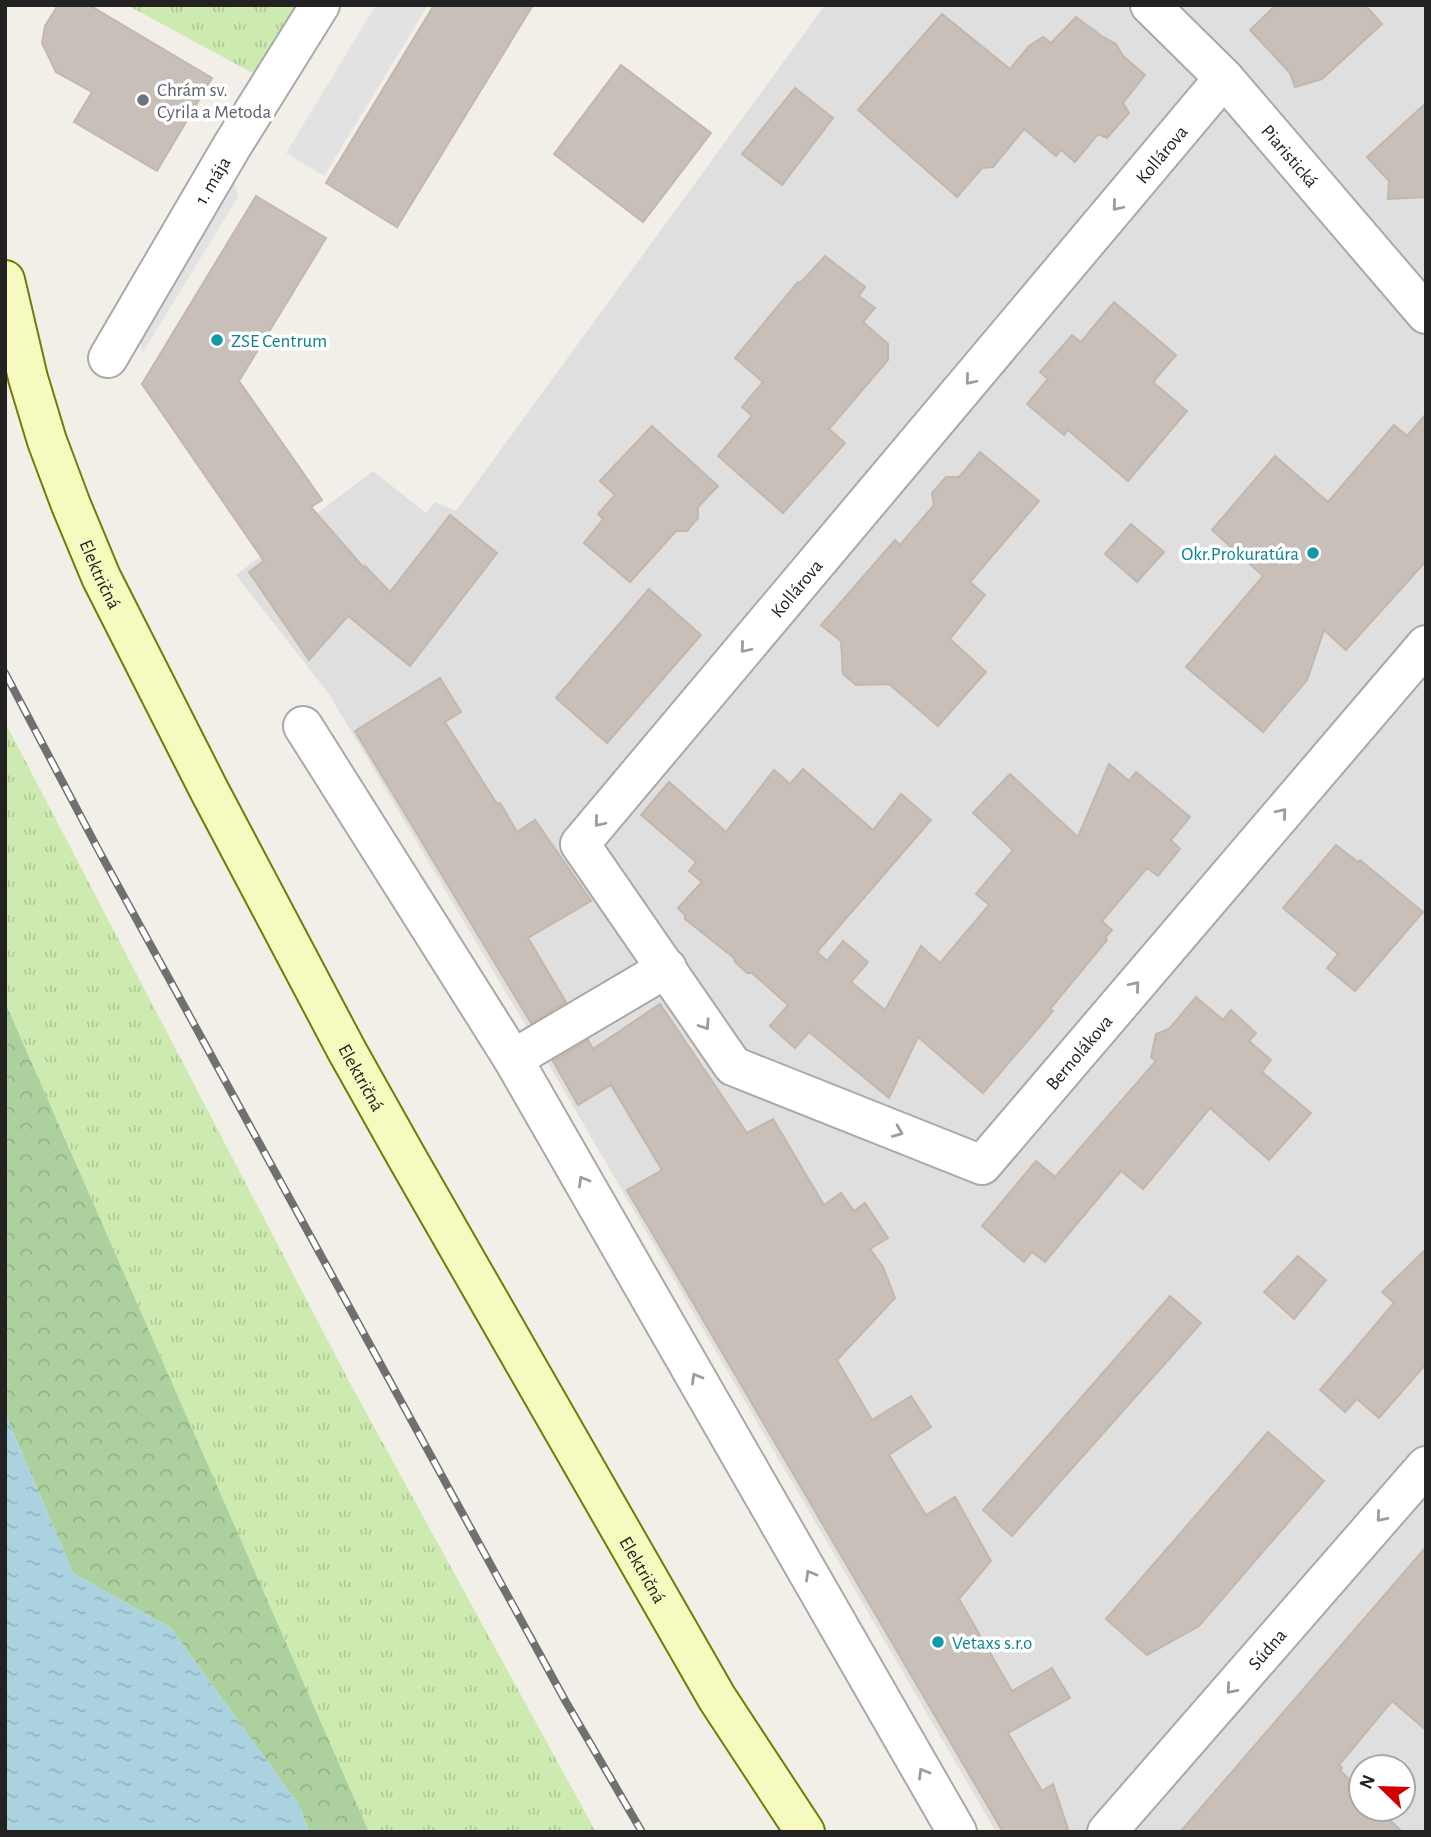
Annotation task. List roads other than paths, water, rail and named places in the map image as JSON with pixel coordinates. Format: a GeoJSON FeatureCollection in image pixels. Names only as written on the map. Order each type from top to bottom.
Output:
{"type":"FeatureCollection","features":[{"type":"Feature","properties":{"kind":"main road","name":"Električná"},"geometry":{"type":"LineString","coordinates":[[5,281],[28,378],[47,441],[71,505],[101,577],[209,790],[347,1051],[433,1204],[717,1698],[805,1832]]}},
{"type":"Feature","properties":{"kind":"street","name":"1. mája"},"geometry":{"type":"LineString","coordinates":[[108,358],[232,146],[320,5]]}},
{"type":"Feature","properties":{"kind":"street","name":"Piaristická"},"geometry":{"type":"LineString","coordinates":[[1150,5],[1224,79],[1426,314]]}},
{"type":"Feature","properties":{"kind":"street","name":"Kollárova"},"geometry":{"type":"LineString","coordinates":[[667,968],[580,844],[1224,79]]}},
{"type":"Feature","properties":{"kind":"street","name":"Bernolákova"},"geometry":{"type":"LineString","coordinates":[[667,968],[733,1066],[982,1165],[1426,645]]}},
{"type":"Feature","properties":{"kind":"street"},"geometry":{"type":"LineString","coordinates":[[303,726],[513,1059],[957,1832]]}},
{"type":"Feature","properties":{"kind":"street"},"geometry":{"type":"LineString","coordinates":[[513,1059],[667,968]]}},
{"type":"Feature","properties":{"kind":"street","name":"Súdna"},"geometry":{"type":"LineString","coordinates":[[1107,1832],[1426,1466]]}},
{"type":"Feature","properties":{"kind":"water"},"geometry":{"type":"Polygon","coordinates":[[[5,1413],[73,1573],[171,1628],[299,1805],[309,1832],[5,1832],[5,1413]]]}},
{"type":"Feature","properties":{"kind":"railway"},"geometry":{"type":"LineString","coordinates":[[5,673],[99,851],[566,1702],[642,1832]]}},
{"type":"Feature","properties":{"kind":"place","name":"Chrám sv. Cyrila a Metoda"},"geometry":{"type":"Point","coordinates":[143,100]}},
{"type":"Feature","properties":{"kind":"place","name":"ZSE Centrum"},"geometry":{"type":"Point","coordinates":[217,340]}},
{"type":"Feature","properties":{"kind":"place","name":"Okr.Prokuratúra"},"geometry":{"type":"Point","coordinates":[1313,553]}},
{"type":"Feature","properties":{"kind":"place","name":"Vetaxs s.r.o"},"geometry":{"type":"Point","coordinates":[938,1642]}}]}
